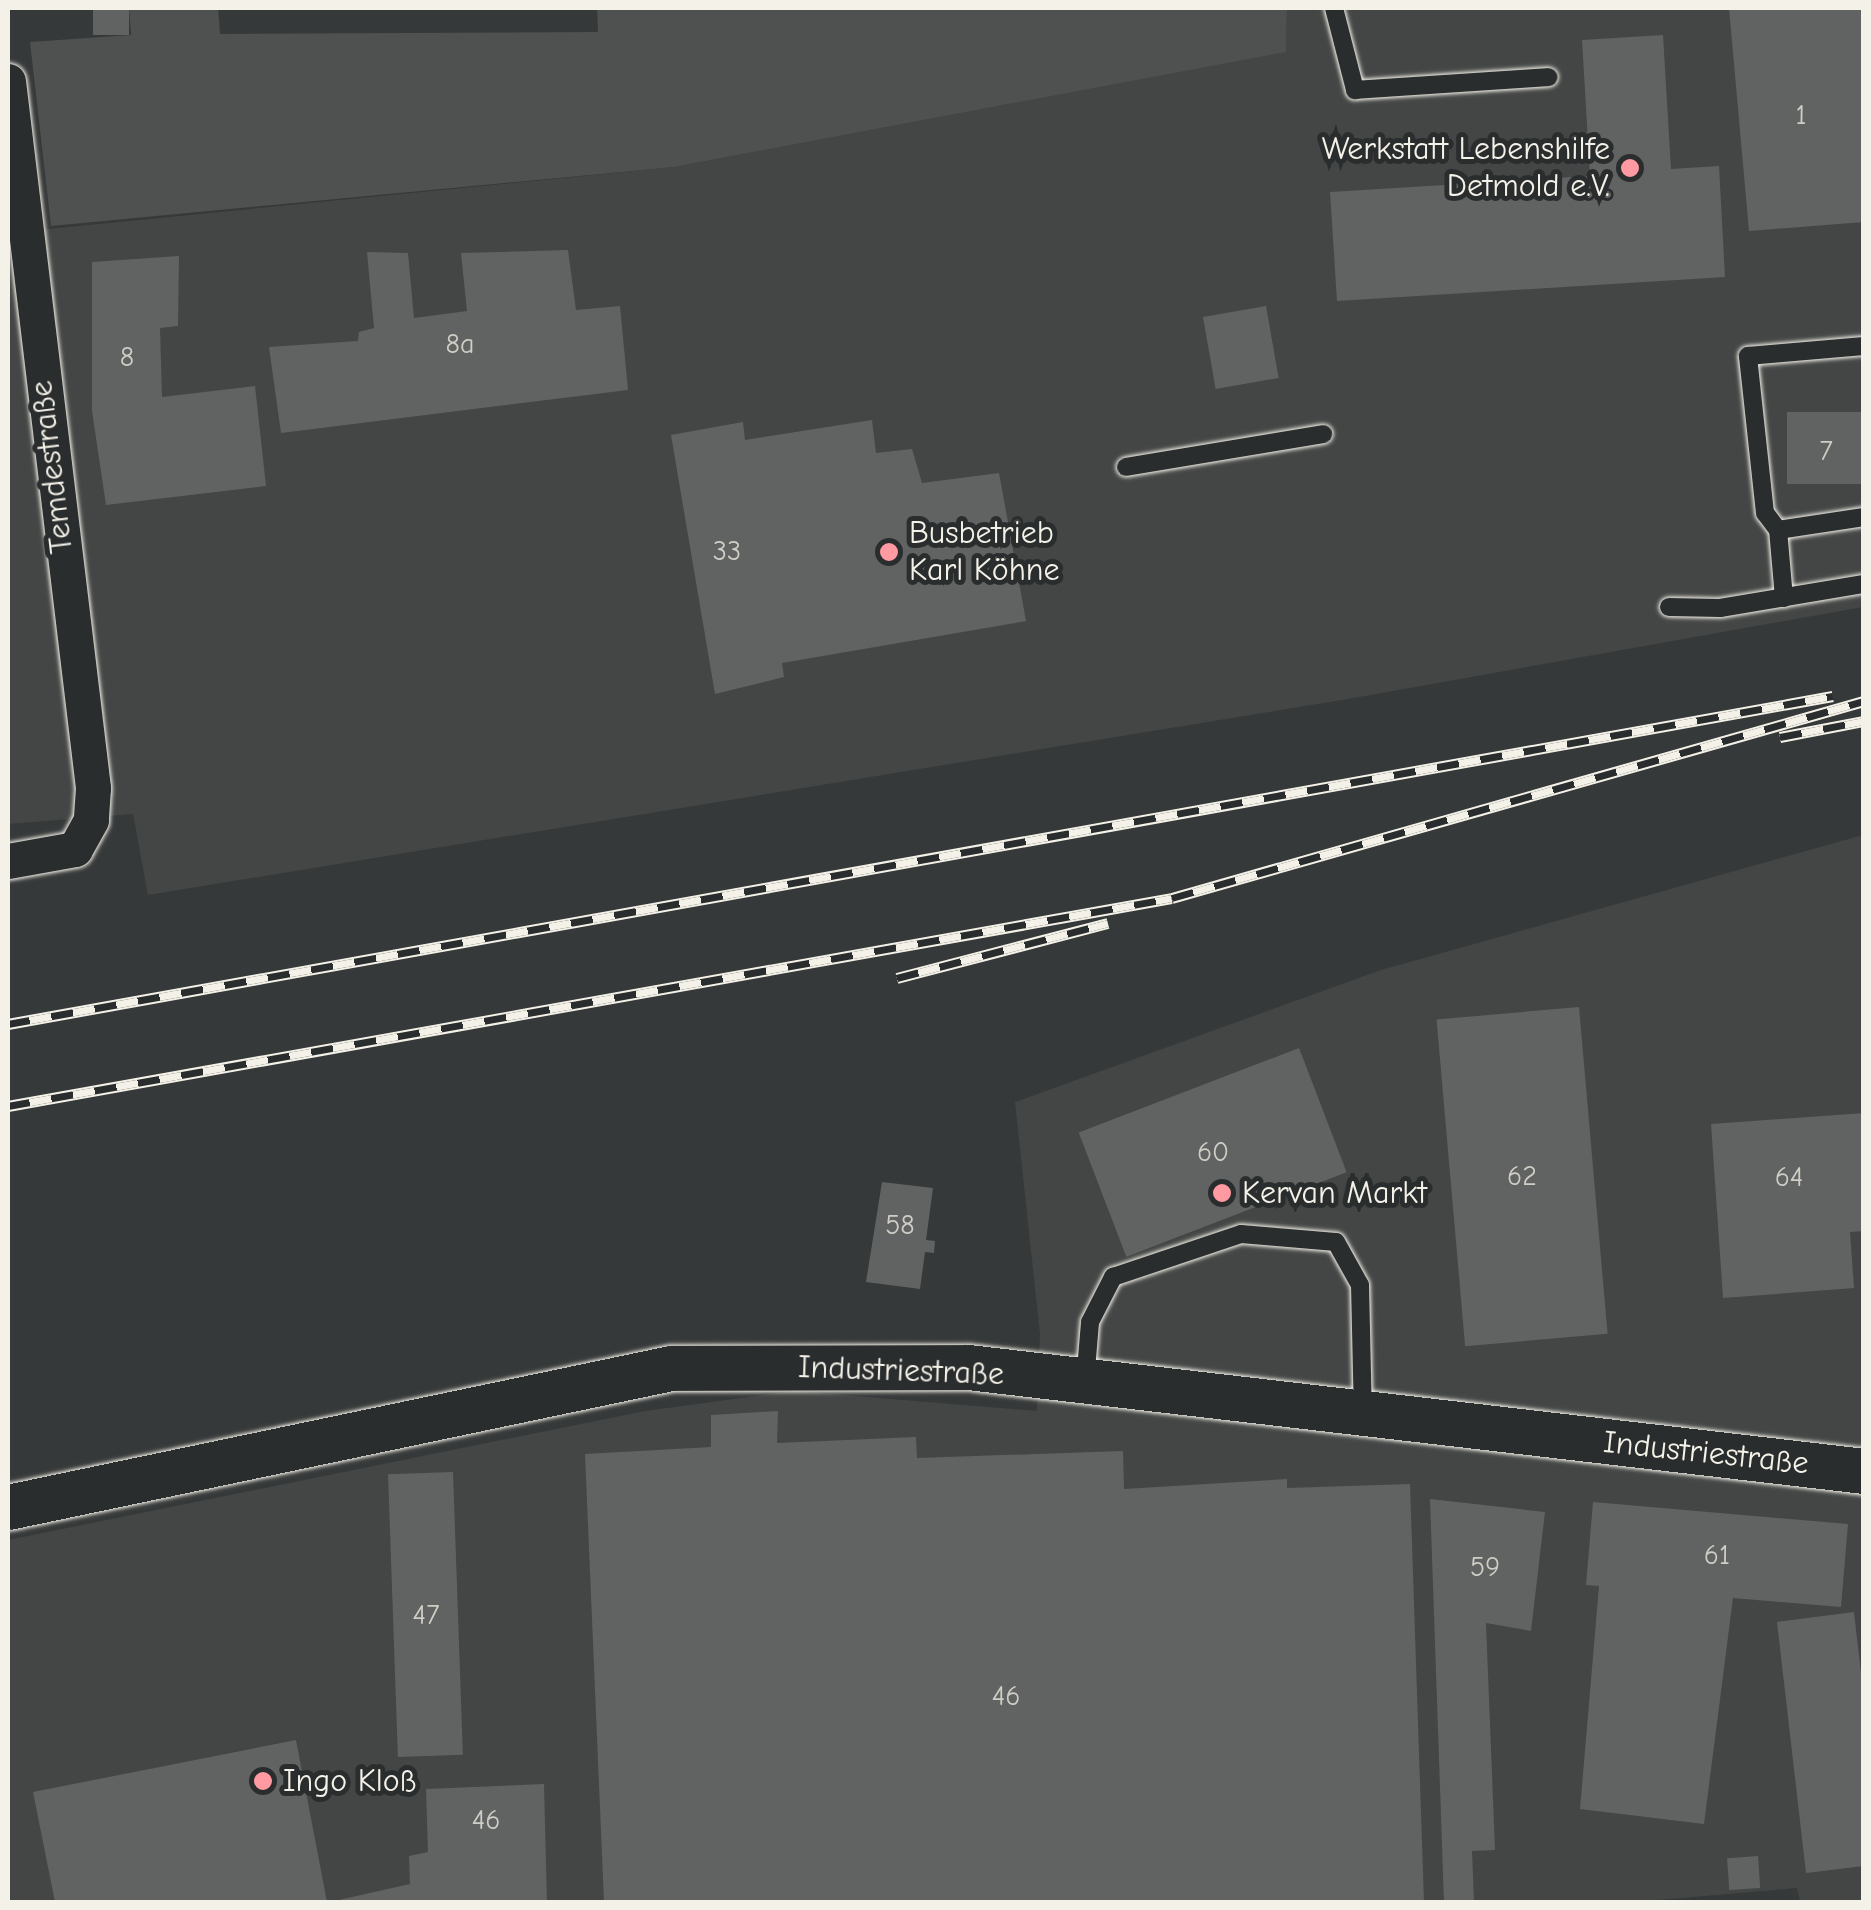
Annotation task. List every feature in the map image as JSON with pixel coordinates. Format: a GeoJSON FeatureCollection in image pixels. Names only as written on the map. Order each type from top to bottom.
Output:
{"type":"FeatureCollection","features":[{"type":"Feature","properties":{"kind":"street","name":"Temdestraße"},"geometry":{"type":"LineString","coordinates":[[8,81],[93,788],[92,820],[75,848],[8,861]]}},
{"type":"Feature","properties":{"kind":"street","name":"Industriestraße"},"geometry":{"type":"LineString","coordinates":[[8,1507],[671,1368],[968,1367],[1864,1471]]}},
{"type":"Feature","properties":{"kind":"lane"},"geometry":{"type":"LineString","coordinates":[[1334,8],[1355,90],[1548,77]]}},
{"type":"Feature","properties":{"kind":"lane"},"geometry":{"type":"LineString","coordinates":[[1784,598],[1778,530],[1765,513],[1748,356],[1864,346]]}},
{"type":"Feature","properties":{"kind":"lane"},"geometry":{"type":"LineString","coordinates":[[1126,467],[1323,434]]}},
{"type":"Feature","properties":{"kind":"lane"},"geometry":{"type":"LineString","coordinates":[[1778,530],[1864,517]]}},
{"type":"Feature","properties":{"kind":"lane"},"geometry":{"type":"LineString","coordinates":[[1669,607],[1784,598],[1864,584]]}},
{"type":"Feature","properties":{"kind":"lane"},"geometry":{"type":"LineString","coordinates":[[1085,1382],[1090,1322],[1113,1278],[1241,1234],[1336,1242],[1360,1285],[1363,1414]]}},
{"type":"Feature","properties":{"kind":"shaded area"},"geometry":{"type":"Polygon","coordinates":[[[129,8],[218,8],[220,34],[598,32],[597,8],[1287,8],[1286,52],[674,167],[51,226],[30,42],[131,35],[129,8]]]}},
{"type":"Feature","properties":{"kind":"shaded area"},"geometry":{"type":"Polygon","coordinates":[[[1287,8],[1863,8],[1863,607],[1348,699],[148,895],[133,814],[8,824],[8,233],[674,167],[1286,52],[1287,8]]]}},
{"type":"Feature","properties":{"kind":"shaded area"},"geometry":{"type":"Polygon","coordinates":[[[1863,835],[1863,1902],[1800,1902],[1797,1888],[1635,1902],[8,1902],[8,1540],[645,1411],[794,1391],[1037,1411],[1040,1334],[1015,1102],[1381,970],[1863,835]]]}},
{"type":"Feature","properties":{"kind":"building"},"geometry":{"type":"Polygon","coordinates":[[[93,8],[129,8],[129,35],[93,35],[93,8]]]}},
{"type":"Feature","properties":{"kind":"building"},"geometry":{"type":"Polygon","coordinates":[[[1729,8],[1864,8],[1864,222],[1749,231],[1729,8]]]}},
{"type":"Feature","properties":{"kind":"building","name":"Werkstatt Lebenshilfe Detmold e.V."},"geometry":{"type":"Polygon","coordinates":[[[1663,35],[1671,169],[1719,166],[1725,277],[1337,301],[1330,192],[1590,176],[1582,40],[1663,35]]]}},
{"type":"Feature","properties":{"kind":"building"},"geometry":{"type":"Polygon","coordinates":[[[568,250],[576,310],[620,306],[628,390],[281,433],[269,347],[358,341],[359,332],[374,328],[367,252],[408,253],[414,318],[467,311],[461,253],[568,250]]]}},
{"type":"Feature","properties":{"kind":"building"},"geometry":{"type":"Polygon","coordinates":[[[179,256],[178,326],[160,328],[162,397],[255,386],[266,486],[106,505],[92,411],[92,262],[179,256]]]}},
{"type":"Feature","properties":{"kind":"building"},"geometry":{"type":"Polygon","coordinates":[[[1266,306],[1279,378],[1216,389],[1203,317],[1266,306]]]}},
{"type":"Feature","properties":{"kind":"building"},"geometry":{"type":"Polygon","coordinates":[[[1787,412],[1864,412],[1864,484],[1787,484],[1787,412]]]}},
{"type":"Feature","properties":{"kind":"building","name":"Busbetrieb Karl Köhne"},"geometry":{"type":"Polygon","coordinates":[[[872,420],[876,453],[912,449],[922,483],[999,473],[1026,621],[782,663],[784,677],[715,694],[671,435],[743,422],[745,440],[872,420]]]}},
{"type":"Feature","properties":{"kind":"building"},"geometry":{"type":"Polygon","coordinates":[[[1579,1007],[1608,1334],[1465,1346],[1437,1019],[1579,1007]]]}},
{"type":"Feature","properties":{"kind":"building"},"geometry":{"type":"Polygon","coordinates":[[[1299,1048],[1347,1172],[1126,1257],[1079,1133],[1299,1048]]]}},
{"type":"Feature","properties":{"kind":"building"},"geometry":{"type":"Polygon","coordinates":[[[1864,1113],[1864,1231],[1850,1232],[1854,1288],[1723,1298],[1711,1124],[1864,1113]]]}},
{"type":"Feature","properties":{"kind":"building"},"geometry":{"type":"Polygon","coordinates":[[[882,1182],[933,1188],[926,1240],[935,1241],[934,1253],[925,1252],[920,1289],[866,1282],[882,1182]]]}},
{"type":"Feature","properties":{"kind":"building"},"geometry":{"type":"Polygon","coordinates":[[[778,1411],[777,1443],[916,1437],[917,1458],[1123,1451],[1124,1489],[1287,1479],[1287,1488],[1410,1484],[1424,1902],[604,1902],[585,1454],[711,1447],[711,1415],[778,1411]]]}},
{"type":"Feature","properties":{"kind":"building"},"geometry":{"type":"Polygon","coordinates":[[[453,1472],[463,1755],[398,1757],[388,1474],[453,1472]]]}},
{"type":"Feature","properties":{"kind":"building"},"geometry":{"type":"Polygon","coordinates":[[[1430,1499],[1545,1512],[1531,1631],[1486,1623],[1495,1850],[1472,1851],[1474,1902],[1444,1902],[1430,1499]]]}},
{"type":"Feature","properties":{"kind":"building"},"geometry":{"type":"Polygon","coordinates":[[[1593,1502],[1848,1524],[1841,1607],[1733,1598],[1704,1824],[1580,1809],[1599,1586],[1586,1585],[1593,1502]]]}},
{"type":"Feature","properties":{"kind":"building"},"geometry":{"type":"Polygon","coordinates":[[[1854,1612],[1864,1699],[1864,1866],[1806,1873],[1777,1622],[1854,1612]]]}},
{"type":"Feature","properties":{"kind":"building"},"geometry":{"type":"Polygon","coordinates":[[[296,1740],[327,1902],[55,1902],[33,1792],[296,1740]]]}},
{"type":"Feature","properties":{"kind":"building"},"geometry":{"type":"Polygon","coordinates":[[[544,1784],[547,1902],[330,1902],[410,1884],[409,1856],[428,1852],[426,1789],[544,1784]]]}},
{"type":"Feature","properties":{"kind":"building"},"geometry":{"type":"Polygon","coordinates":[[[1758,1856],[1760,1888],[1729,1890],[1727,1858],[1758,1856]]]}},
{"type":"Feature","properties":{"kind":"railway"},"geometry":{"type":"LineString","coordinates":[[8,1024],[1833,696]]}},
{"type":"Feature","properties":{"kind":"railway"},"geometry":{"type":"LineString","coordinates":[[8,1106],[1172,898],[1864,701]]}},
{"type":"Feature","properties":{"kind":"railway"},"geometry":{"type":"LineString","coordinates":[[1780,737],[1864,721]]}},
{"type":"Feature","properties":{"kind":"railway"},"geometry":{"type":"LineString","coordinates":[[897,978],[1108,923]]}},
{"type":"Feature","properties":{"kind":"place","name":"Werkstatt Lebenshilfe Detmold e.V."},"geometry":{"type":"Point","coordinates":[1630,168]}},
{"type":"Feature","properties":{"kind":"place","name":"Busbetrieb Karl Köhne"},"geometry":{"type":"Point","coordinates":[889,552]}},
{"type":"Feature","properties":{"kind":"place","name":"Kervan Markt"},"geometry":{"type":"Point","coordinates":[1222,1193]}},
{"type":"Feature","properties":{"kind":"place","name":"Ingo Kloß"},"geometry":{"type":"Point","coordinates":[263,1781]}}]}
